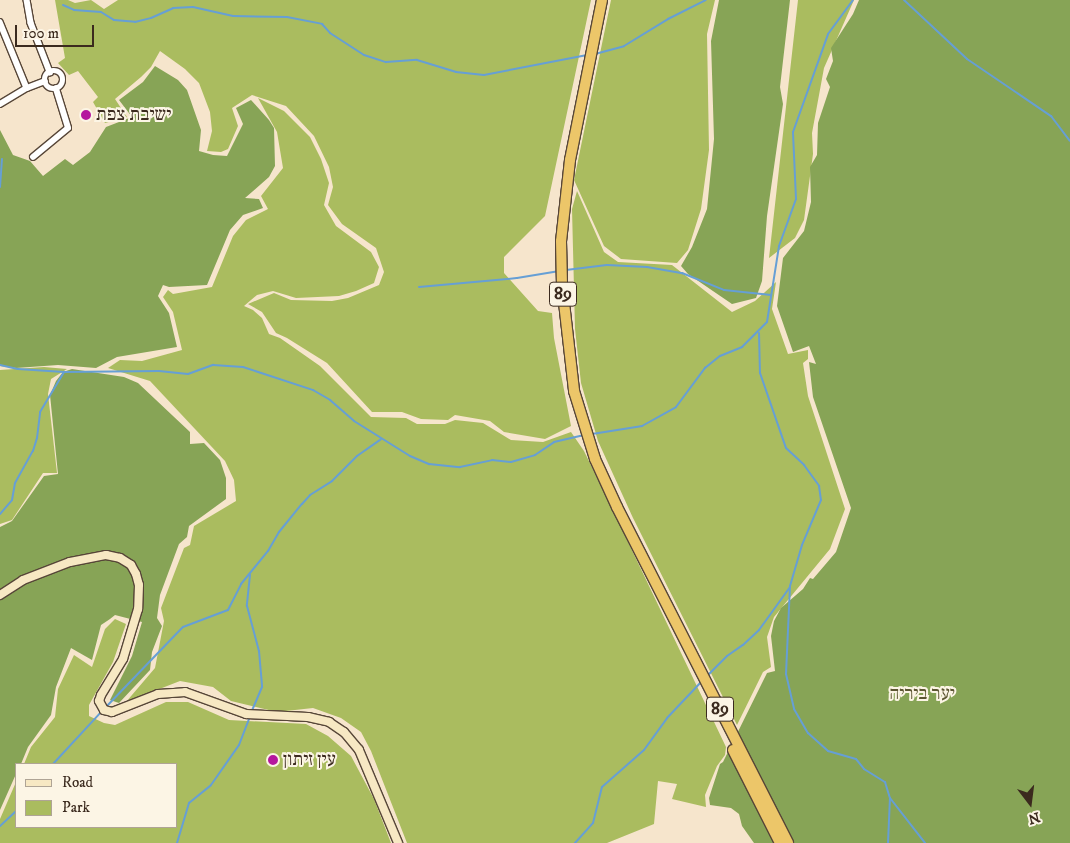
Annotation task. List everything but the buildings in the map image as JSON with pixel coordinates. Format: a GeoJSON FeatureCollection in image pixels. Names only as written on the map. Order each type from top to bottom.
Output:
{"type":"FeatureCollection","features":[{"type":"Feature","properties":{"kind":"highway","name":"89"},"geometry":{"type":"LineString","coordinates":[[602,0],[570,160],[561,241],[562,285],[574,391],[595,459],[788,843]]}},
{"type":"Feature","properties":{"kind":"highway","name":"89"},"geometry":{"type":"LineString","coordinates":[[652,575],[693,670],[780,843]]}},
{"type":"Feature","properties":{"kind":"main road"},"geometry":{"type":"LineString","coordinates":[[0,595],[23,580],[70,562],[106,555],[120,558],[131,565],[136,574],[139,585],[138,609],[123,659],[99,701],[104,710],[112,712],[158,694],[184,692],[246,714],[308,717],[329,722],[344,732],[359,750],[398,843]]}},
{"type":"Feature","properties":{"kind":"street"},"geometry":{"type":"LineString","coordinates":[[27,0],[31,23],[50,72]]}},
{"type":"Feature","properties":{"kind":"street"},"geometry":{"type":"LineString","coordinates":[[0,22],[27,88]]}},
{"type":"Feature","properties":{"kind":"street"},"geometry":{"type":"LineString","coordinates":[[50,72],[58,72],[62,76],[61,85],[56,88],[48,87],[45,81],[46,76],[50,72]]}},
{"type":"Feature","properties":{"kind":"street"},"geometry":{"type":"LineString","coordinates":[[0,104],[27,88],[45,81]]}},
{"type":"Feature","properties":{"kind":"street"},"geometry":{"type":"LineString","coordinates":[[33,157],[68,128],[56,88]]}},
{"type":"Feature","properties":{"kind":"green space"},"geometry":{"type":"Polygon","coordinates":[[[55,0],[68,0],[75,3],[91,0],[104,9],[118,0],[591,0],[545,216],[504,257],[504,273],[538,311],[552,313],[554,338],[571,426],[545,439],[504,432],[490,421],[455,415],[448,420],[421,419],[402,412],[372,412],[327,363],[276,333],[262,312],[248,304],[274,293],[291,300],[332,301],[348,298],[379,285],[384,272],[376,248],[342,224],[328,205],[333,187],[329,167],[314,136],[286,106],[252,95],[232,108],[238,126],[228,149],[221,152],[207,151],[212,131],[210,112],[199,83],[185,69],[160,51],[151,67],[115,99],[127,117],[105,123],[93,102],[98,97],[78,71],[69,75],[58,63],[65,58],[55,0]]]}},
{"type":"Feature","properties":{"kind":"green space"},"geometry":{"type":"Polygon","coordinates":[[[611,0],[715,0],[707,34],[709,150],[701,209],[688,250],[677,263],[621,259],[604,246],[574,180],[611,0]]]}},
{"type":"Feature","properties":{"kind":"green space"},"geometry":{"type":"Polygon","coordinates":[[[719,0],[790,0],[780,87],[783,104],[767,216],[762,281],[756,298],[732,304],[688,274],[681,266],[692,247],[707,209],[714,139],[711,41],[719,0]]]}},
{"type":"Feature","properties":{"kind":"green space"},"geometry":{"type":"Polygon","coordinates":[[[798,0],[854,0],[824,68],[812,133],[813,154],[804,220],[795,238],[769,258],[798,0]]]}},
{"type":"Feature","properties":{"kind":"green space","name":"יער ביריה"},"geometry":{"type":"Polygon","coordinates":[[[859,0],[1070,0],[1070,843],[754,843],[742,826],[739,814],[731,808],[710,805],[709,798],[720,764],[723,762],[767,673],[775,671],[771,636],[774,621],[781,608],[803,589],[810,578],[813,579],[836,552],[851,508],[813,397],[809,362],[816,364],[809,346],[793,352],[777,306],[783,258],[804,231],[811,202],[810,167],[817,155],[818,123],[830,87],[826,79],[833,61],[831,48],[853,14],[859,0]]]}},
{"type":"Feature","properties":{"kind":"green space"},"geometry":{"type":"Polygon","coordinates":[[[155,66],[178,80],[187,90],[201,130],[199,151],[227,156],[243,124],[236,108],[251,100],[269,120],[274,128],[275,166],[269,177],[245,198],[259,199],[263,208],[243,215],[230,230],[207,285],[169,287],[163,285],[158,296],[169,313],[177,347],[117,357],[96,368],[58,365],[16,368],[0,366],[0,130],[13,155],[30,161],[43,176],[65,159],[73,165],[90,152],[106,127],[132,117],[119,100],[143,82],[155,66]]]}},
{"type":"Feature","properties":{"kind":"green space"},"geometry":{"type":"Polygon","coordinates":[[[258,98],[284,111],[310,137],[321,159],[329,183],[324,205],[336,226],[371,252],[379,267],[374,283],[339,296],[296,298],[273,291],[257,295],[244,306],[253,310],[262,318],[269,334],[280,338],[320,366],[371,417],[406,418],[417,424],[445,424],[455,420],[483,423],[511,440],[543,442],[571,432],[584,451],[726,747],[725,755],[717,766],[705,795],[706,807],[672,799],[677,784],[658,781],[654,824],[607,843],[407,843],[371,751],[361,732],[341,718],[313,708],[277,712],[231,701],[213,687],[180,681],[126,702],[155,668],[164,621],[161,608],[184,548],[190,545],[194,526],[236,501],[234,480],[225,461],[150,381],[108,368],[120,360],[142,361],[182,350],[173,312],[163,297],[168,290],[173,294],[212,287],[233,236],[246,220],[268,209],[261,196],[283,168],[277,132],[258,98]]]}},
{"type":"Feature","properties":{"kind":"green space"},"geometry":{"type":"Polygon","coordinates":[[[577,191],[604,252],[618,262],[672,265],[732,312],[755,301],[776,282],[772,309],[788,354],[808,350],[808,359],[803,363],[808,396],[845,509],[830,549],[774,617],[767,637],[771,667],[763,672],[737,725],[633,518],[598,441],[581,383],[575,329],[572,209],[577,191]]]}},
{"type":"Feature","properties":{"kind":"green space"},"geometry":{"type":"Polygon","coordinates":[[[44,367],[67,369],[51,379],[48,394],[57,473],[43,473],[12,520],[0,524],[0,370],[44,367]]]}},
{"type":"Feature","properties":{"kind":"green space"},"geometry":{"type":"Polygon","coordinates":[[[72,369],[124,377],[138,383],[190,432],[190,444],[204,443],[220,460],[226,478],[226,499],[189,526],[187,537],[179,544],[160,595],[157,618],[162,626],[152,652],[150,670],[119,703],[110,700],[132,656],[142,622],[115,615],[101,625],[92,660],[71,648],[56,687],[51,715],[28,747],[21,763],[15,763],[15,776],[0,810],[0,527],[12,521],[44,476],[58,474],[50,395],[56,381],[63,372],[72,369]]]}},
{"type":"Feature","properties":{"kind":"green space"},"geometry":{"type":"Polygon","coordinates":[[[115,619],[126,624],[113,662],[89,705],[89,716],[104,723],[115,725],[166,702],[188,702],[229,720],[306,724],[328,736],[351,756],[374,799],[391,843],[0,843],[0,819],[15,784],[15,828],[178,828],[178,763],[24,763],[31,747],[55,717],[58,689],[74,655],[92,667],[105,629],[115,619]]]}},
{"type":"Feature","properties":{"kind":"waterway"},"geometry":{"type":"LineString","coordinates":[[595,54],[624,46],[668,19],[706,0]]}},
{"type":"Feature","properties":{"kind":"waterway"},"geometry":{"type":"LineString","coordinates":[[592,434],[642,426],[676,407],[705,368],[720,356],[742,347],[767,322],[779,246],[796,199],[793,132],[828,34],[853,0]]}},
{"type":"Feature","properties":{"kind":"waterway"},"geometry":{"type":"LineString","coordinates":[[904,0],[967,59],[1051,116],[1070,141]]}},
{"type":"Feature","properties":{"kind":"waterway"},"geometry":{"type":"LineString","coordinates":[[63,5],[74,10],[101,12],[114,20],[135,22],[151,18],[173,8],[193,7],[233,16],[287,17],[322,24],[330,33],[364,55],[386,62],[417,60],[456,72],[484,75],[587,55]]}},
{"type":"Feature","properties":{"kind":"waterway"},"geometry":{"type":"LineString","coordinates":[[0,187],[2,159]]}},
{"type":"Feature","properties":{"kind":"waterway"},"geometry":{"type":"LineString","coordinates":[[566,270],[607,265],[647,267],[682,273],[724,290],[771,295]]}},
{"type":"Feature","properties":{"kind":"waterway"},"geometry":{"type":"LineString","coordinates":[[419,287],[517,278],[559,271]]}},
{"type":"Feature","properties":{"kind":"waterway"},"geometry":{"type":"LineString","coordinates":[[759,333],[760,373],[786,448],[804,465],[819,486],[821,500],[802,545],[790,586],[786,674],[794,709],[808,733],[828,751],[856,759],[864,769],[885,782],[890,798],[925,843]]}},
{"type":"Feature","properties":{"kind":"waterway"},"geometry":{"type":"LineString","coordinates":[[0,365],[18,369],[64,372],[159,371],[188,374],[213,365],[243,367],[313,390],[330,400],[354,421],[410,456],[429,464],[460,467],[492,460],[511,462],[535,455],[554,442],[585,435]]}},
{"type":"Feature","properties":{"kind":"waterway"},"geometry":{"type":"LineString","coordinates":[[0,514],[12,500],[15,483],[33,451],[37,438],[40,412],[64,372]]}},
{"type":"Feature","properties":{"kind":"waterway"},"geometry":{"type":"LineString","coordinates":[[105,708],[183,627],[228,610],[241,584],[268,551],[279,532],[310,495],[332,481],[357,456],[381,439]]}},
{"type":"Feature","properties":{"kind":"waterway"},"geometry":{"type":"LineString","coordinates":[[250,575],[247,606],[259,651],[262,687],[252,711]]}},
{"type":"Feature","properties":{"kind":"waterway"},"geometry":{"type":"LineString","coordinates":[[707,676],[727,656],[743,645],[759,630],[790,587]]}},
{"type":"Feature","properties":{"kind":"waterway"},"geometry":{"type":"LineString","coordinates":[[575,843],[593,823],[602,787],[644,750],[667,718],[702,681]]}},
{"type":"Feature","properties":{"kind":"waterway"},"geometry":{"type":"LineString","coordinates":[[54,763],[102,711]]}},
{"type":"Feature","properties":{"kind":"waterway"},"geometry":{"type":"LineString","coordinates":[[177,843],[189,803],[211,785],[239,745],[250,716]]}},
{"type":"Feature","properties":{"kind":"waterway"},"geometry":{"type":"LineString","coordinates":[[888,843],[890,798]]}},
{"type":"Feature","properties":{"kind":"waterway"},"geometry":{"type":"LineString","coordinates":[[0,826],[15,812]]}},
{"type":"Feature","properties":{"kind":"place","name":"ישיבת צפת"},"geometry":{"type":"Point","coordinates":[86,115]}},
{"type":"Feature","properties":{"kind":"place","name":"עין זיתון"},"geometry":{"type":"Point","coordinates":[273,760]}}]}
